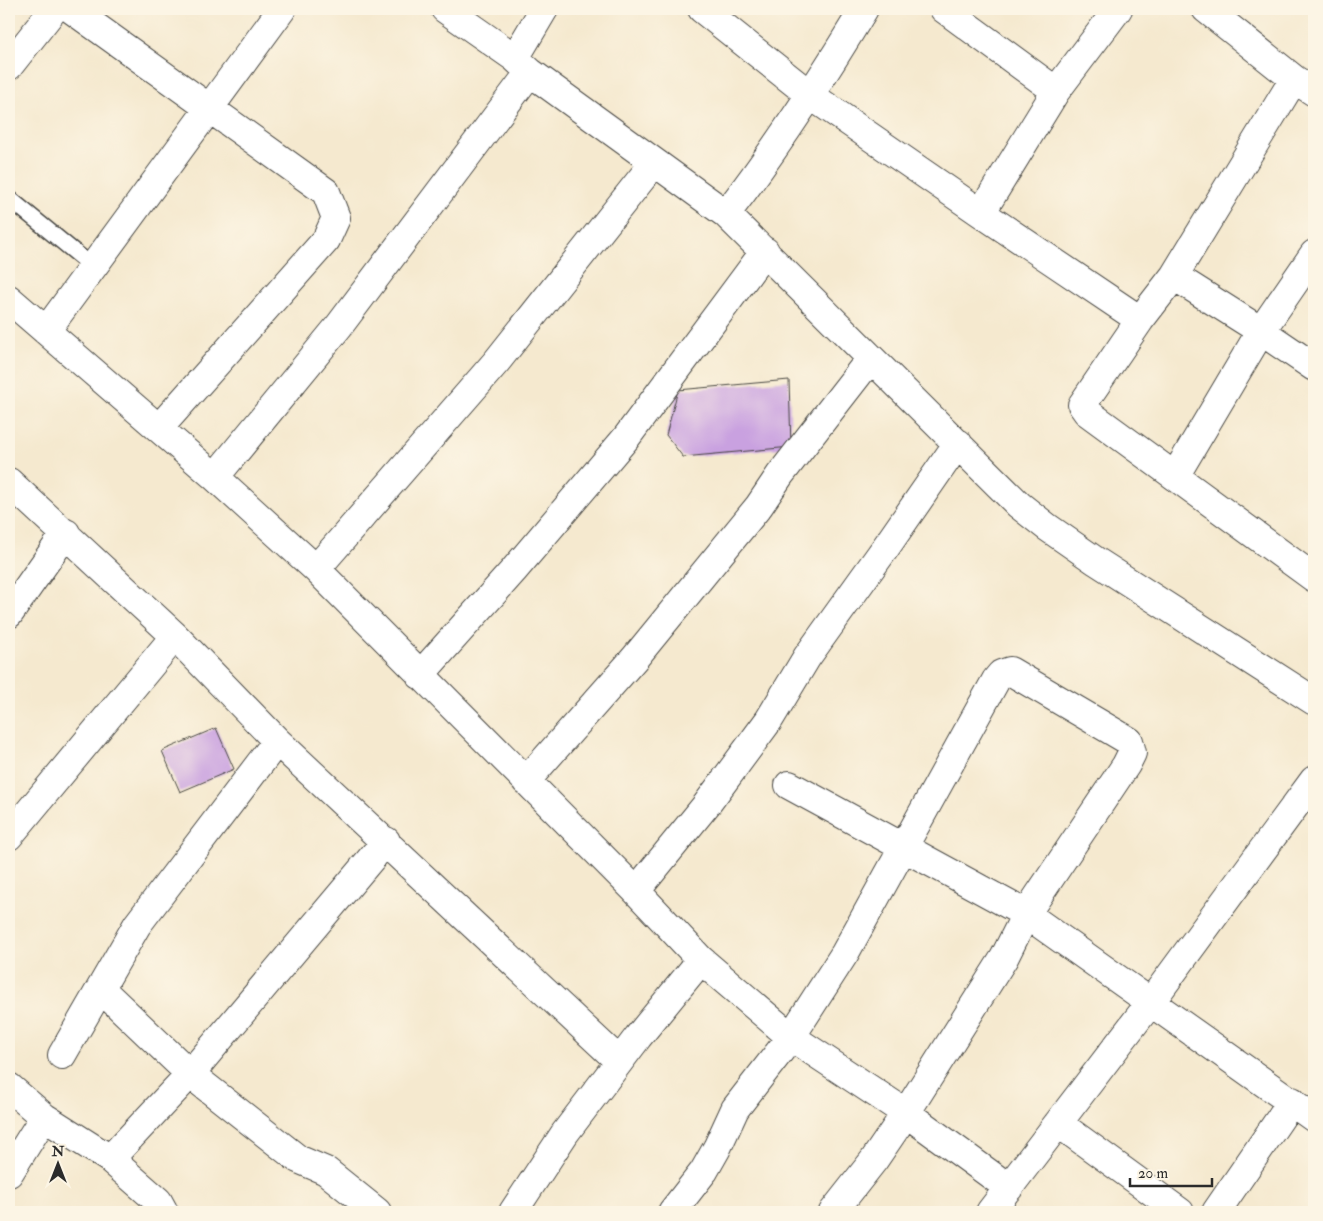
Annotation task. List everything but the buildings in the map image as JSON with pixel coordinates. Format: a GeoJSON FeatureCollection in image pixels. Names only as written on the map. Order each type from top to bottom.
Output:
{"type":"FeatureCollection","features":[{"type":"Feature","properties":{"kind":"street"},"geometry":{"type":"LineString","coordinates":[[9,66],[54,9]]}},
{"type":"Feature","properties":{"kind":"street"},"geometry":{"type":"LineString","coordinates":[[71,9],[326,192],[336,218],[326,240],[159,428]]}},
{"type":"Feature","properties":{"kind":"street"},"geometry":{"type":"LineString","coordinates":[[46,331],[282,9]]}},
{"type":"Feature","properties":{"kind":"street"},"geometry":{"type":"LineString","coordinates":[[445,9],[726,214],[1019,505],[1046,527],[1314,701]]}},
{"type":"Feature","properties":{"kind":"street"},"geometry":{"type":"LineString","coordinates":[[215,476],[339,326],[523,65],[544,9]]}},
{"type":"Feature","properties":{"kind":"street"},"geometry":{"type":"LineString","coordinates":[[702,9],[810,95],[980,213],[1140,320]]}},
{"type":"Feature","properties":{"kind":"street"},"geometry":{"type":"LineString","coordinates":[[726,214],[760,170],[864,9]]}},
{"type":"Feature","properties":{"kind":"street"},"geometry":{"type":"LineString","coordinates":[[944,9],[1056,90]]}},
{"type":"Feature","properties":{"kind":"street"},"geometry":{"type":"LineString","coordinates":[[980,213],[1056,90],[1118,9]]}},
{"type":"Feature","properties":{"kind":"street"},"geometry":{"type":"LineString","coordinates":[[1206,9],[1304,85],[1174,276],[1140,320],[1082,405],[1087,412],[1312,571]]}},
{"type":"Feature","properties":{"kind":"street"},"geometry":{"type":"LineString","coordinates":[[316,569],[497,362],[654,162]]}},
{"type":"Feature","properties":{"kind":"street"},"geometry":{"type":"LineString","coordinates":[[420,674],[514,570],[626,438],[765,252]]}},
{"type":"Feature","properties":{"kind":"street"},"geometry":{"type":"LineString","coordinates":[[1176,476],[1261,331],[1314,254]]}},
{"type":"Feature","properties":{"kind":"street"},"geometry":{"type":"LineString","coordinates":[[1174,276],[1314,367]]}},
{"type":"Feature","properties":{"kind":"street"},"geometry":{"type":"LineString","coordinates":[[11,305],[46,331],[215,476],[316,569],[636,891],[701,960],[791,1037],[906,1113],[1009,1188]]}},
{"type":"Feature","properties":{"kind":"street"},"geometry":{"type":"LineString","coordinates":[[526,781],[634,658],[759,506],[780,475],[871,358]]}},
{"type":"Feature","properties":{"kind":"street"},"geometry":{"type":"LineString","coordinates":[[636,891],[707,804],[769,720],[808,657],[958,443]]}},
{"type":"Feature","properties":{"kind":"street"},"geometry":{"type":"LineString","coordinates":[[9,482],[176,636],[277,741],[619,1061]]}},
{"type":"Feature","properties":{"kind":"street"},"geometry":{"type":"LineString","coordinates":[[9,614],[66,533]]}},
{"type":"Feature","properties":{"kind":"street"},"geometry":{"type":"LineString","coordinates":[[9,836],[176,636]]}},
{"type":"Feature","properties":{"kind":"street"},"geometry":{"type":"LineString","coordinates":[[672,1212],[704,1170],[717,1148],[735,1109],[791,1037],[845,953],[996,680],[1001,674],[1010,671],[1129,741],[1132,753],[1126,765],[1026,914],[1004,958],[906,1113],[874,1160],[833,1212]]}},
{"type":"Feature","properties":{"kind":"street"},"geometry":{"type":"LineString","coordinates":[[62,1055],[137,925],[277,741]]}},
{"type":"Feature","properties":{"kind":"street"},"geometry":{"type":"LineString","coordinates":[[990,1212],[1150,1003],[1314,780]]}},
{"type":"Feature","properties":{"kind":"street"},"geometry":{"type":"LineString","coordinates":[[789,785],[1026,914],[1314,1118]]}},
{"type":"Feature","properties":{"kind":"street"},"geometry":{"type":"LineString","coordinates":[[110,1159],[190,1074],[386,841]]}},
{"type":"Feature","properties":{"kind":"street"},"geometry":{"type":"LineString","coordinates":[[513,1212],[565,1132],[619,1061],[701,960]]}},
{"type":"Feature","properties":{"kind":"street"},"geometry":{"type":"LineString","coordinates":[[101,989],[190,1074],[298,1159],[326,1172],[377,1212]]}},
{"type":"Feature","properties":{"kind":"street"},"geometry":{"type":"LineString","coordinates":[[9,1087],[44,1117],[110,1159],[158,1201],[164,1212]]}},
{"type":"Feature","properties":{"kind":"street"},"geometry":{"type":"LineString","coordinates":[[1216,1212],[1292,1101]]}},
{"type":"Feature","properties":{"kind":"street"},"geometry":{"type":"LineString","coordinates":[[9,1173],[44,1117]]}},
{"type":"Feature","properties":{"kind":"street"},"geometry":{"type":"LineString","coordinates":[[1058,1123],[1180,1212]]}},
{"type":"Feature","properties":{"kind":"lane"},"geometry":{"type":"LineString","coordinates":[[9,198],[93,267]]}}]}
